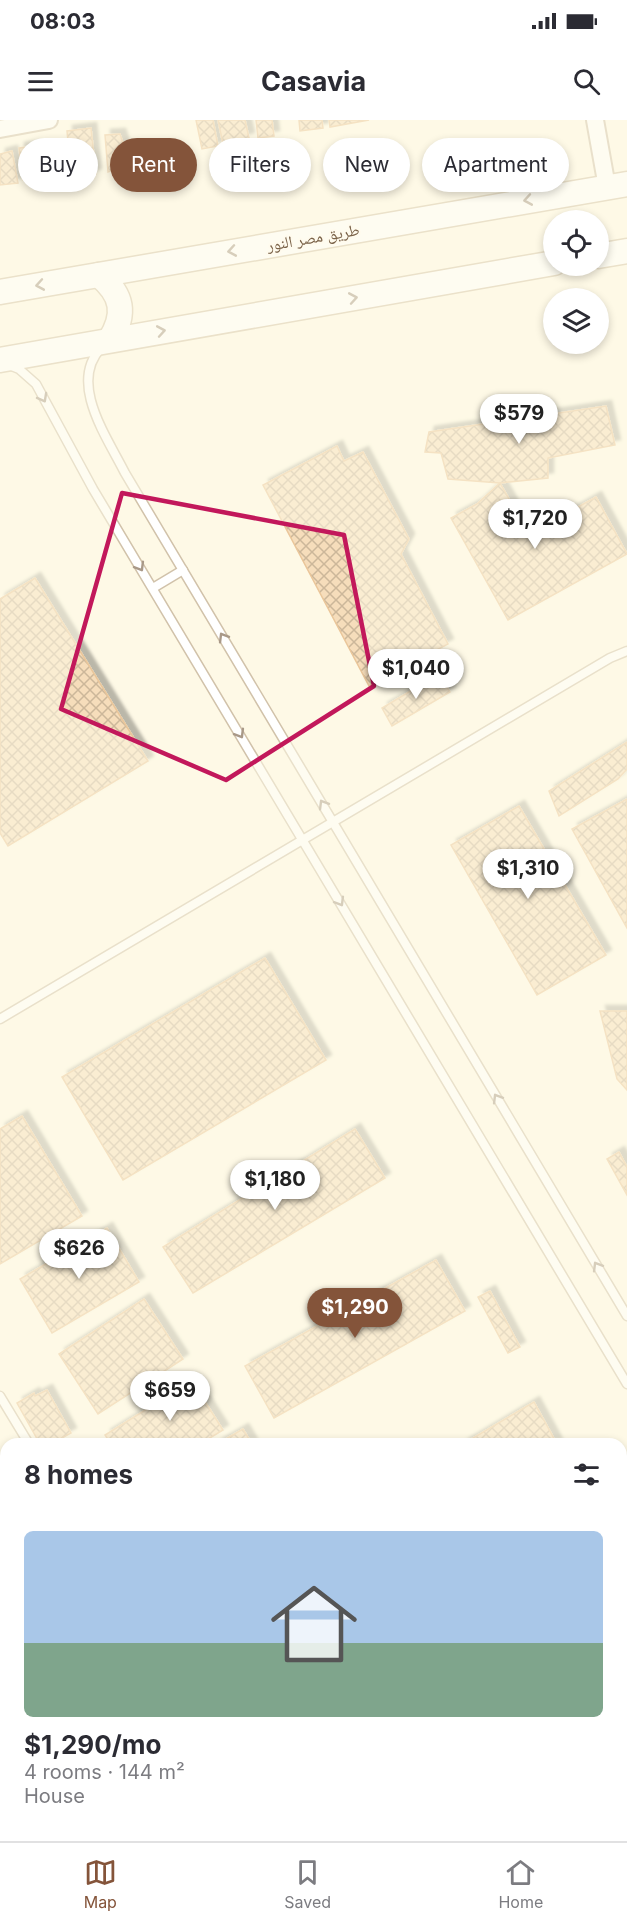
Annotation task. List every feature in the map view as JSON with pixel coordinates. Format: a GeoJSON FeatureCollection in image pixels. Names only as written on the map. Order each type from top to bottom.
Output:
{"type":"FeatureCollection","features":[{"type":"Feature","properties":{"kind":"street"},"geometry":{"type":"LineString","coordinates":[[0,129],[50,120]]}},
{"type":"Feature","properties":{"kind":"street"},"geometry":{"type":"LineString","coordinates":[[595,120],[617,185]]}},
{"type":"Feature","properties":{"kind":"street","name":"طريق مصر النور"},"geometry":{"type":"LineString","coordinates":[[0,292],[617,185]]}},
{"type":"Feature","properties":{"kind":"street"},"geometry":{"type":"LineString","coordinates":[[609,254],[627,251]]}},
{"type":"Feature","properties":{"kind":"street"},"geometry":{"type":"LineString","coordinates":[[0,361],[543,265]]}},
{"type":"Feature","properties":{"kind":"street"},"geometry":{"type":"LineString","coordinates":[[99,275],[111,284],[118,297],[121,313],[118,327],[110,340]]}},
{"type":"Feature","properties":{"kind":"lane"},"geometry":{"type":"LineString","coordinates":[[110,340],[95,354],[87,374],[89,391],[98,418],[125,473],[627,1316]]}},
{"type":"Feature","properties":{"kind":"lane"},"geometry":{"type":"LineString","coordinates":[[0,361],[19,369],[36,384],[93,489],[627,1384]]}},
{"type":"Feature","properties":{"kind":"lane"},"geometry":{"type":"LineString","coordinates":[[153,588],[183,570]]}},
{"type":"Feature","properties":{"kind":"lane"},"geometry":{"type":"LineString","coordinates":[[0,1019],[610,658],[627,651]]}},
{"type":"Feature","properties":{"kind":"lane"},"geometry":{"type":"LineString","coordinates":[[0,1395],[25,1438]]}},
{"type":"Feature","properties":{"kind":"highlighted area"},"geometry":{"type":"Polygon","coordinates":[[[122,493],[344,535],[374,686],[226,780],[61,709],[122,493]]]}},
{"type":"Feature","properties":{"kind":"building"},"geometry":{"type":"Polygon","coordinates":[[[196,120],[213,120],[216,138],[209,138],[209,148],[202,149],[196,120]]]}},
{"type":"Feature","properties":{"kind":"building"},"geometry":{"type":"Polygon","coordinates":[[[218,120],[245,120],[249,138],[222,138],[218,120]]]}},
{"type":"Feature","properties":{"kind":"building"},"geometry":{"type":"Polygon","coordinates":[[[256,120],[272,120],[274,136],[258,138],[256,120]]]}},
{"type":"Feature","properties":{"kind":"building"},"geometry":{"type":"Polygon","coordinates":[[[299,120],[322,120],[323,128],[300,131],[299,120]]]}},
{"type":"Feature","properties":{"kind":"building"},"geometry":{"type":"Polygon","coordinates":[[[329,120],[369,120],[330,127],[329,120]]]}},
{"type":"Feature","properties":{"kind":"building"},"geometry":{"type":"Polygon","coordinates":[[[91,128],[92,138],[68,138],[67,131],[91,128]]]}},
{"type":"Feature","properties":{"kind":"building"},"geometry":{"type":"Polygon","coordinates":[[[120,134],[121,138],[110,138],[110,171],[108,172],[105,135],[120,134]]]}},
{"type":"Feature","properties":{"kind":"building"},"geometry":{"type":"Polygon","coordinates":[[[12,151],[18,183],[0,185],[0,154],[12,151]]]}},
{"type":"Feature","properties":{"kind":"building"},"geometry":{"type":"Polygon","coordinates":[[[606,406],[615,445],[548,458],[548,478],[500,483],[448,479],[441,453],[425,452],[429,432],[606,406]]]}},
{"type":"Feature","properties":{"kind":"building"},"geometry":{"type":"Polygon","coordinates":[[[337,446],[344,461],[363,452],[409,539],[401,554],[448,644],[369,686],[263,485],[337,446]]]}},
{"type":"Feature","properties":{"kind":"building"},"geometry":{"type":"Polygon","coordinates":[[[500,483],[529,534],[596,497],[627,554],[508,620],[451,518],[477,504],[500,483]]]}},
{"type":"Feature","properties":{"kind":"building"},"geometry":{"type":"Polygon","coordinates":[[[35,578],[148,761],[8,846],[0,833],[0,599],[35,578]]]}},
{"type":"Feature","properties":{"kind":"building"},"geometry":{"type":"Polygon","coordinates":[[[439,674],[450,692],[392,726],[382,708],[439,674]]]}},
{"type":"Feature","properties":{"kind":"building"},"geometry":{"type":"Polygon","coordinates":[[[627,742],[627,769],[618,779],[559,816],[549,791],[627,742]]]}},
{"type":"Feature","properties":{"kind":"building"},"geometry":{"type":"Polygon","coordinates":[[[627,799],[627,928],[572,829],[627,799]]]}},
{"type":"Feature","properties":{"kind":"building"},"geometry":{"type":"Polygon","coordinates":[[[519,806],[606,955],[537,995],[451,845],[519,806]]]}},
{"type":"Feature","properties":{"kind":"building"},"geometry":{"type":"Polygon","coordinates":[[[265,958],[326,1060],[123,1180],[62,1077],[265,958]]]}},
{"type":"Feature","properties":{"kind":"building"},"geometry":{"type":"Polygon","coordinates":[[[600,1011],[627,1011],[627,1090],[617,1079],[600,1011]]]}},
{"type":"Feature","properties":{"kind":"building"},"geometry":{"type":"Polygon","coordinates":[[[22,1116],[82,1216],[0,1264],[0,1129],[22,1116]]]}},
{"type":"Feature","properties":{"kind":"building"},"geometry":{"type":"Polygon","coordinates":[[[355,1129],[385,1178],[193,1293],[163,1247],[355,1129]]]}},
{"type":"Feature","properties":{"kind":"building"},"geometry":{"type":"Polygon","coordinates":[[[619,1152],[627,1167],[627,1195],[607,1159],[619,1152]]]}},
{"type":"Feature","properties":{"kind":"building"},"geometry":{"type":"Polygon","coordinates":[[[107,1228],[139,1282],[52,1333],[20,1279],[107,1228]]]}},
{"type":"Feature","properties":{"kind":"building"},"geometry":{"type":"Polygon","coordinates":[[[436,1260],[465,1311],[274,1418],[245,1366],[436,1260]]]}},
{"type":"Feature","properties":{"kind":"building"},"geometry":{"type":"Polygon","coordinates":[[[490,1291],[520,1347],[508,1353],[478,1297],[490,1291]]]}},
{"type":"Feature","properties":{"kind":"building"},"geometry":{"type":"Polygon","coordinates":[[[144,1299],[183,1359],[98,1414],[59,1354],[144,1299]]]}},
{"type":"Feature","properties":{"kind":"building"},"geometry":{"type":"Polygon","coordinates":[[[192,1381],[223,1430],[210,1438],[107,1438],[105,1435],[192,1381]]]}},
{"type":"Feature","properties":{"kind":"building"},"geometry":{"type":"Polygon","coordinates":[[[47,1390],[71,1433],[62,1438],[37,1438],[17,1403],[34,1393],[35,1396],[47,1390]]]}},
{"type":"Feature","properties":{"kind":"building"},"geometry":{"type":"Polygon","coordinates":[[[534,1402],[554,1438],[473,1438],[534,1402]]]}},
{"type":"Feature","properties":{"kind":"building"},"geometry":{"type":"Polygon","coordinates":[[[243,1429],[248,1438],[227,1438],[243,1429]]]}}]}
